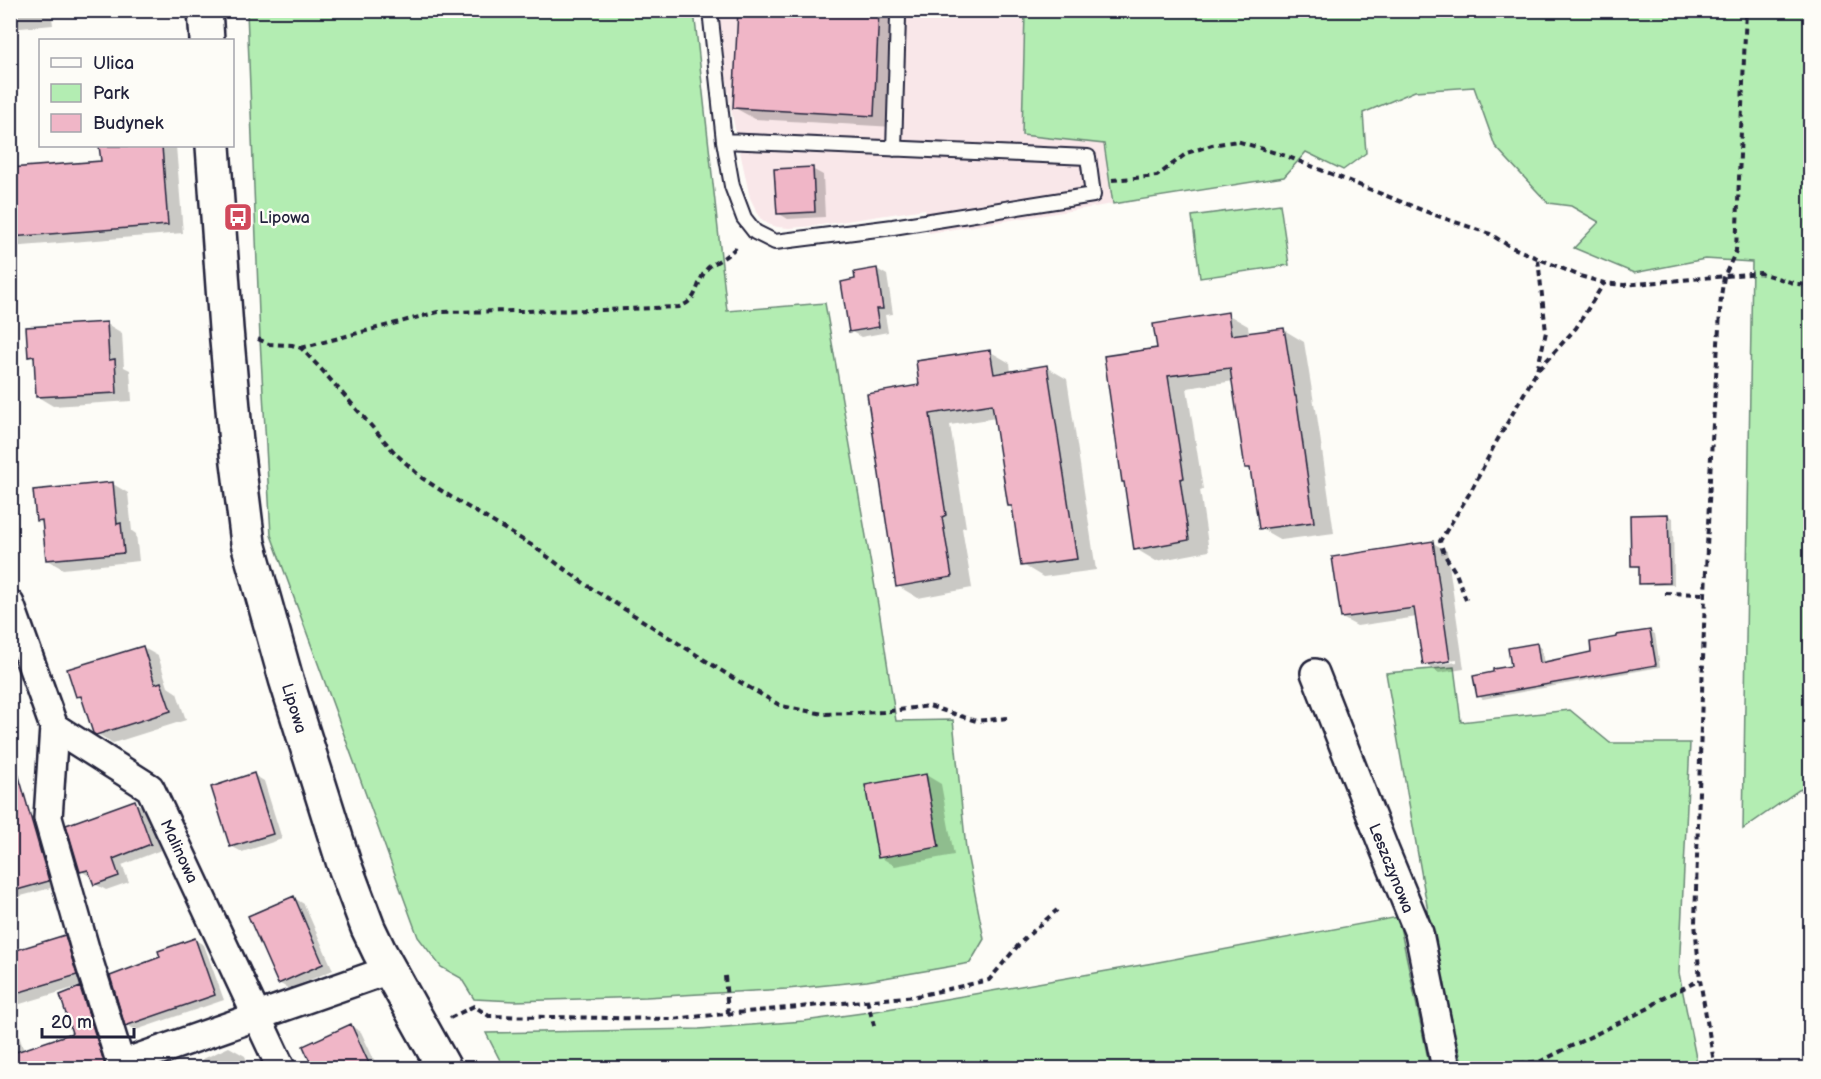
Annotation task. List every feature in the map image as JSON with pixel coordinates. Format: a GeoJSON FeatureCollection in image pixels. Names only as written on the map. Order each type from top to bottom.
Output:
{"type":"FeatureCollection","features":[{"type":"Feature","properties":{"kind":"street"},"geometry":{"type":"LineString","coordinates":[[205,10],[207,39]]}},
{"type":"Feature","properties":{"kind":"street","name":"Lipowa"},"geometry":{"type":"LineString","coordinates":[[213,147],[237,454],[248,543],[286,679],[344,864],[368,928],[444,1068]]}},
{"type":"Feature","properties":{"kind":"street"},"geometry":{"type":"LineString","coordinates":[[10,604],[54,727],[48,818],[122,1066],[389,969]]}},
{"type":"Feature","properties":{"kind":"street","name":"Leszczynowa"},"geometry":{"type":"LineString","coordinates":[[1315,673],[1384,851],[1419,933],[1446,1068]]}},
{"type":"Feature","properties":{"kind":"street","name":"Malinowa"},"geometry":{"type":"LineString","coordinates":[[54,727],[150,788],[281,1068]]}},
{"type":"Feature","properties":{"kind":"lane"},"geometry":{"type":"LineString","coordinates":[[710,10],[724,141],[732,186],[744,218],[755,232],[775,242],[882,229],[1093,195],[1088,157],[724,141]]}},
{"type":"Feature","properties":{"kind":"lane"},"geometry":{"type":"LineString","coordinates":[[894,149],[898,17]]}},
{"type":"Feature","properties":{"kind":"path"},"geometry":{"type":"LineString","coordinates":[[1715,1068],[1700,980],[1695,922],[1711,456],[1724,277],[1736,251],[1746,10]]}},
{"type":"Feature","properties":{"kind":"path"},"geometry":{"type":"LineString","coordinates":[[1091,182],[1157,176],[1186,153],[1212,145],[1237,141],[1286,156],[1432,214],[1490,234],[1538,259],[1604,283],[1624,285],[1760,273],[1797,284],[1810,285]]}},
{"type":"Feature","properties":{"kind":"path"},"geometry":{"type":"LineString","coordinates":[[301,348],[438,312],[679,307],[689,303],[709,266],[725,257],[755,232]]}},
{"type":"Feature","properties":{"kind":"path"},"geometry":{"type":"LineString","coordinates":[[1537,372],[1546,332],[1538,259]]}},
{"type":"Feature","properties":{"kind":"path"},"geometry":{"type":"LineString","coordinates":[[1466,600],[1440,541],[1471,491],[1537,372],[1576,328],[1604,283]]}},
{"type":"Feature","properties":{"kind":"path"},"geometry":{"type":"LineString","coordinates":[[226,329],[269,344],[292,345],[301,348],[396,453],[422,478],[533,546],[588,585],[723,672],[781,706],[824,714],[883,712],[929,706],[976,721],[1008,718]]}},
{"type":"Feature","properties":{"kind":"path"},"geometry":{"type":"LineString","coordinates":[[1665,594],[1705,594]]}},
{"type":"Feature","properties":{"kind":"path"},"geometry":{"type":"LineString","coordinates":[[466,1009],[474,1006],[489,1016],[671,1019],[917,996],[989,980],[1021,942],[1057,910]]}},
{"type":"Feature","properties":{"kind":"path"},"geometry":{"type":"LineString","coordinates":[[725,976],[728,1013]]}},
{"type":"Feature","properties":{"kind":"path"},"geometry":{"type":"LineString","coordinates":[[1477,1068],[1541,1061],[1700,980]]}},
{"type":"Feature","properties":{"kind":"path"},"geometry":{"type":"LineString","coordinates":[[867,1000],[875,1029]]}},
{"type":"Feature","properties":{"kind":"shaded area"},"geometry":{"type":"Polygon","coordinates":[[[717,11],[1025,11],[1022,135],[1105,144],[1113,204],[929,233],[925,209],[814,226],[789,228],[768,224],[760,218],[750,198],[731,110],[717,11]]]}},
{"type":"Feature","properties":{"kind":"green space"},"geometry":{"type":"Polygon","coordinates":[[[247,11],[694,11],[727,311],[825,303],[880,616],[896,721],[953,720],[966,849],[984,939],[970,963],[867,981],[787,989],[515,1001],[474,999],[461,978],[441,967],[418,937],[271,535],[260,339],[247,11]]]}},
{"type":"Feature","properties":{"kind":"green space"},"geometry":{"type":"Polygon","coordinates":[[[1025,11],[1810,11],[1810,786],[1799,790],[1743,829],[1752,262],[1705,259],[1634,273],[1574,248],[1599,222],[1571,206],[1548,203],[1495,146],[1474,87],[1415,91],[1363,113],[1366,153],[1343,170],[1306,152],[1284,177],[1113,204],[1104,144],[1022,135],[1025,11]]]}},
{"type":"Feature","properties":{"kind":"green space"},"geometry":{"type":"Polygon","coordinates":[[[1280,204],[1289,265],[1200,278],[1192,216],[1280,204]]]}},
{"type":"Feature","properties":{"kind":"green space"},"geometry":{"type":"Polygon","coordinates":[[[1454,667],[1461,722],[1570,710],[1610,743],[1690,743],[1679,973],[1698,1068],[1463,1068],[1432,934],[1386,673],[1454,667]]]}},
{"type":"Feature","properties":{"kind":"green space"},"geometry":{"type":"Polygon","coordinates":[[[1398,917],[1430,1068],[504,1068],[486,1033],[699,1029],[804,1021],[870,1012],[1153,963],[1398,917]]]}},
{"type":"Feature","properties":{"kind":"building"},"geometry":{"type":"Polygon","coordinates":[[[738,10],[879,10],[874,116],[733,108],[738,10]]]}},
{"type":"Feature","properties":{"kind":"building"},"geometry":{"type":"Polygon","coordinates":[[[99,147],[162,147],[168,225],[10,237],[10,168],[101,161],[99,147]]]}},
{"type":"Feature","properties":{"kind":"building"},"geometry":{"type":"Polygon","coordinates":[[[813,167],[815,212],[777,214],[774,169],[813,167]]]}},
{"type":"Feature","properties":{"kind":"building"},"geometry":{"type":"Polygon","coordinates":[[[877,268],[883,309],[876,309],[879,327],[849,332],[841,282],[855,279],[854,272],[877,268]]]}},
{"type":"Feature","properties":{"kind":"building"},"geometry":{"type":"Polygon","coordinates":[[[1228,312],[1231,335],[1284,328],[1314,522],[1259,529],[1250,468],[1245,468],[1230,368],[1168,376],[1184,478],[1180,479],[1189,540],[1134,550],[1104,356],[1157,348],[1153,324],[1228,312]]]}},
{"type":"Feature","properties":{"kind":"building"},"geometry":{"type":"Polygon","coordinates":[[[107,322],[109,360],[115,359],[117,393],[36,397],[34,356],[28,357],[26,327],[107,322]]]}},
{"type":"Feature","properties":{"kind":"building"},"geometry":{"type":"Polygon","coordinates":[[[990,350],[994,374],[1047,365],[1077,559],[1021,566],[1012,506],[1008,506],[992,404],[930,414],[946,515],[942,517],[952,577],[896,587],[867,394],[919,385],[916,361],[990,350]]]}},
{"type":"Feature","properties":{"kind":"building"},"geometry":{"type":"Polygon","coordinates":[[[113,482],[117,524],[121,523],[124,553],[46,560],[42,520],[36,521],[33,490],[113,482]]]}},
{"type":"Feature","properties":{"kind":"building"},"geometry":{"type":"Polygon","coordinates":[[[1668,514],[1670,583],[1639,584],[1639,566],[1631,566],[1630,515],[1668,514]]]}},
{"type":"Feature","properties":{"kind":"building"},"geometry":{"type":"Polygon","coordinates":[[[1433,541],[1450,661],[1423,665],[1414,608],[1341,618],[1332,557],[1433,541]]]}},
{"type":"Feature","properties":{"kind":"building"},"geometry":{"type":"Polygon","coordinates":[[[1650,630],[1656,665],[1477,697],[1473,676],[1511,666],[1508,648],[1537,643],[1540,663],[1591,652],[1590,642],[1650,630]]]}},
{"type":"Feature","properties":{"kind":"building"},"geometry":{"type":"Polygon","coordinates":[[[143,646],[155,684],[161,682],[171,711],[96,735],[93,733],[81,696],[76,697],[67,669],[143,646]]]}},
{"type":"Feature","properties":{"kind":"building"},"geometry":{"type":"Polygon","coordinates":[[[18,773],[49,881],[10,892],[10,774],[18,773]]]}},
{"type":"Feature","properties":{"kind":"building"},"geometry":{"type":"Polygon","coordinates":[[[254,773],[273,834],[230,847],[211,787],[254,773]]]}},
{"type":"Feature","properties":{"kind":"building"},"geometry":{"type":"Polygon","coordinates":[[[926,774],[939,847],[878,858],[865,785],[926,774]]]}},
{"type":"Feature","properties":{"kind":"building"},"geometry":{"type":"Polygon","coordinates":[[[135,800],[151,844],[113,859],[119,876],[94,885],[88,870],[80,872],[66,825],[135,800]]]}},
{"type":"Feature","properties":{"kind":"building"},"geometry":{"type":"Polygon","coordinates":[[[294,896],[323,964],[278,984],[248,916],[294,896]]]}},
{"type":"Feature","properties":{"kind":"building"},"geometry":{"type":"Polygon","coordinates":[[[65,935],[77,975],[10,995],[10,952],[65,935]]]}},
{"type":"Feature","properties":{"kind":"building"},"geometry":{"type":"Polygon","coordinates":[[[195,938],[215,995],[125,1026],[110,976],[160,957],[158,951],[195,938]]]}},
{"type":"Feature","properties":{"kind":"building"},"geometry":{"type":"Polygon","coordinates":[[[80,987],[106,1068],[10,1068],[10,1054],[72,1033],[60,995],[80,987]]]}},
{"type":"Feature","properties":{"kind":"building"},"geometry":{"type":"Polygon","coordinates":[[[351,1024],[371,1068],[313,1068],[303,1046],[351,1024]]]}},
{"type":"Feature","properties":{"kind":"place","name":"Lipowa"},"geometry":{"type":"Point","coordinates":[238,217]}}]}
